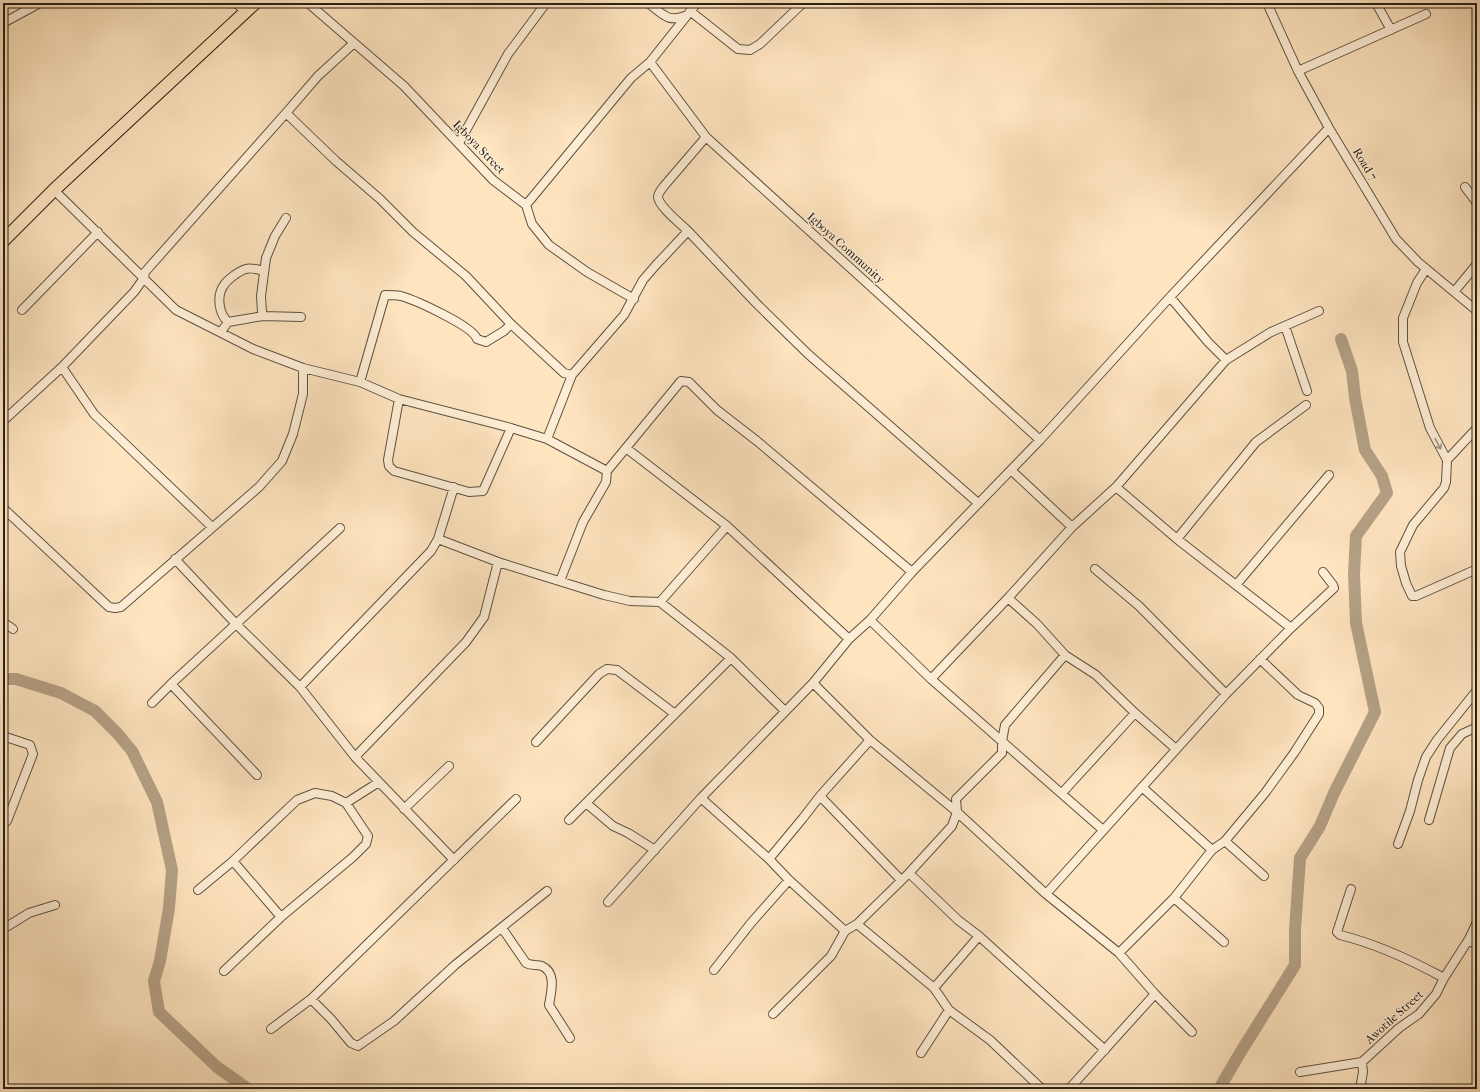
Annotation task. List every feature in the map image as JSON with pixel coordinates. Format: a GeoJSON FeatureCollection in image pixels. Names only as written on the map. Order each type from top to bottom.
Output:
{"type":"FeatureCollection","features":[{"type":"Feature","properties":{"kind":"main road"},"geometry":{"type":"LineString","coordinates":[[3,241],[54,190],[255,3]]}},
{"type":"Feature","properties":{"kind":"street"},"geometry":{"type":"LineString","coordinates":[[3,24],[40,3]]}},
{"type":"Feature","properties":{"kind":"street"},"geometry":{"type":"LineString","coordinates":[[236,3],[246,12]]}},
{"type":"Feature","properties":{"kind":"street","name":"Igboya Street"},"geometry":{"type":"LineString","coordinates":[[308,3],[404,86],[493,180],[526,204]]}},
{"type":"Feature","properties":{"kind":"street"},"geometry":{"type":"LineString","coordinates":[[459,143],[508,54],[546,3]]}},
{"type":"Feature","properties":{"kind":"street"},"geometry":{"type":"LineString","coordinates":[[648,3],[670,19],[677,19],[688,14]]}},
{"type":"Feature","properties":{"kind":"street"},"geometry":{"type":"LineString","coordinates":[[634,299],[587,272],[549,245],[532,224],[526,204],[631,78],[650,62],[697,3]]}},
{"type":"Feature","properties":{"kind":"street"},"geometry":{"type":"LineString","coordinates":[[688,14],[738,48],[750,50],[760,44],[802,3]]}},
{"type":"Feature","properties":{"kind":"street","name":"Road 7"},"geometry":{"type":"LineString","coordinates":[[1267,3],[1298,71],[1329,128],[1396,239],[1426,269],[1477,311]]}},
{"type":"Feature","properties":{"kind":"street"},"geometry":{"type":"LineString","coordinates":[[1376,3],[1391,30]]}},
{"type":"Feature","properties":{"kind":"street"},"geometry":{"type":"LineString","coordinates":[[1298,71],[1426,14]]}},
{"type":"Feature","properties":{"kind":"street"},"geometry":{"type":"LineString","coordinates":[[3,421],[62,367],[134,292],[144,278],[145,272],[148,268],[318,76],[354,44]]}},
{"type":"Feature","properties":{"kind":"street","name":"Igboya Community"},"geometry":{"type":"LineString","coordinates":[[650,62],[706,137],[1040,440]]}},
{"type":"Feature","properties":{"kind":"street"},"geometry":{"type":"LineString","coordinates":[[286,113],[336,161],[380,199],[413,232],[466,276],[511,324],[564,373],[572,375]]}},
{"type":"Feature","properties":{"kind":"street"},"geometry":{"type":"LineString","coordinates":[[608,902],[701,798],[813,683],[849,639],[870,620],[912,572],[1040,440],[1170,297],[1329,128]]}},
{"type":"Feature","properties":{"kind":"street"},"geometry":{"type":"LineString","coordinates":[[706,137],[659,192],[659,201],[756,303],[808,354],[978,503]]}},
{"type":"Feature","properties":{"kind":"street"},"geometry":{"type":"LineString","coordinates":[[1466,187],[1477,204]]}},
{"type":"Feature","properties":{"kind":"street"},"geometry":{"type":"LineString","coordinates":[[54,190],[176,310],[254,349],[303,368],[360,382],[399,399],[511,428],[547,439],[607,471]]}},
{"type":"Feature","properties":{"kind":"street"},"geometry":{"type":"LineString","coordinates":[[263,316],[261,296],[266,258],[275,236],[286,218]]}},
{"type":"Feature","properties":{"kind":"street"},"geometry":{"type":"LineString","coordinates":[[547,439],[572,375],[624,315],[643,280],[688,231]]}},
{"type":"Feature","properties":{"kind":"street"},"geometry":{"type":"LineString","coordinates":[[22,310],[98,232]]}},
{"type":"Feature","properties":{"kind":"street"},"geometry":{"type":"LineString","coordinates":[[1454,292],[1477,264]]}},
{"type":"Feature","properties":{"kind":"street"},"geometry":{"type":"LineString","coordinates":[[228,322],[223,318],[220,310],[220,296],[224,286],[234,276],[247,268],[264,271]]}},
{"type":"Feature","properties":{"kind":"street"},"geometry":{"type":"LineString","coordinates":[[1426,269],[1416,283],[1403,318],[1404,342],[1430,428],[1447,460],[1446,482],[1444,488],[1413,525],[1400,552],[1401,566],[1412,596],[1416,596],[1477,569]]}},
{"type":"Feature","properties":{"kind":"street"},"geometry":{"type":"LineString","coordinates":[[360,382],[385,295],[402,296],[429,308],[463,325],[476,336],[476,339],[486,342],[504,331],[511,324]]}},
{"type":"Feature","properties":{"kind":"street"},"geometry":{"type":"LineString","coordinates":[[1170,297],[1208,342],[1226,360]]}},
{"type":"Feature","properties":{"kind":"street"},"geometry":{"type":"LineString","coordinates":[[931,679],[1008,598],[1072,527],[1116,487],[1226,360],[1271,332],[1319,311]]}},
{"type":"Feature","properties":{"kind":"street"},"geometry":{"type":"LineString","coordinates":[[221,332],[228,322],[263,316],[301,317]]}},
{"type":"Feature","properties":{"kind":"street"},"geometry":{"type":"LineString","coordinates":[[1285,326],[1307,391]]}},
{"type":"Feature","properties":{"kind":"street"},"geometry":{"type":"LineString","coordinates":[[62,367],[94,414],[212,527]]}},
{"type":"Feature","properties":{"kind":"street"},"geometry":{"type":"LineString","coordinates":[[3,508],[109,607],[121,607],[259,487],[282,461],[293,434],[303,394],[303,368]]}},
{"type":"Feature","properties":{"kind":"street"},"geometry":{"type":"LineString","coordinates":[[560,581],[584,522],[606,482],[607,471],[681,381],[689,382],[717,410],[763,446],[912,572]]}},
{"type":"Feature","properties":{"kind":"street"},"geometry":{"type":"LineString","coordinates":[[399,399],[388,460],[389,466],[394,471],[469,492],[483,491],[511,428]]}},
{"type":"Feature","properties":{"kind":"street"},"geometry":{"type":"LineString","coordinates":[[1177,539],[1256,442],[1306,405]]}},
{"type":"Feature","properties":{"kind":"street"},"geometry":{"type":"LineString","coordinates":[[1447,460],[1477,428]]}},
{"type":"Feature","properties":{"kind":"street"},"geometry":{"type":"LineString","coordinates":[[626,448],[727,526],[849,639]]}},
{"type":"Feature","properties":{"kind":"street"},"geometry":{"type":"LineString","coordinates":[[1011,470],[1072,527]]}},
{"type":"Feature","properties":{"kind":"street"},"geometry":{"type":"LineString","coordinates":[[1236,585],[1329,475]]}},
{"type":"Feature","properties":{"kind":"street"},"geometry":{"type":"LineString","coordinates":[[300,687],[430,551],[438,539],[454,487]]}},
{"type":"Feature","properties":{"kind":"street"},"geometry":{"type":"LineString","coordinates":[[1116,487],[1177,539],[1291,628]]}},
{"type":"Feature","properties":{"kind":"street"},"geometry":{"type":"LineString","coordinates":[[660,602],[727,526]]}},
{"type":"Feature","properties":{"kind":"street"},"geometry":{"type":"LineString","coordinates":[[152,703],[340,528]]}},
{"type":"Feature","properties":{"kind":"street"},"geometry":{"type":"LineString","coordinates":[[438,539],[498,562],[604,595],[630,601],[660,602],[731,658],[785,712]]}},
{"type":"Feature","properties":{"kind":"street"},"geometry":{"type":"LineString","coordinates":[[175,559],[237,625],[300,687],[355,757],[454,860]]}},
{"type":"Feature","properties":{"kind":"street"},"geometry":{"type":"LineString","coordinates":[[355,757],[466,642],[484,617],[498,562]]}},
{"type":"Feature","properties":{"kind":"street"},"geometry":{"type":"LineString","coordinates":[[1095,569],[1138,606],[1226,694]]}},
{"type":"Feature","properties":{"kind":"street"},"geometry":{"type":"LineString","coordinates":[[1046,894],[1226,694],[1291,628],[1334,588],[1323,572]]}},
{"type":"Feature","properties":{"kind":"street"},"geometry":{"type":"LineString","coordinates":[[1008,598],[1037,624],[1065,654],[1096,675],[1135,713],[1176,749]]}},
{"type":"Feature","properties":{"kind":"street"},"geometry":{"type":"LineString","coordinates":[[870,620],[931,679],[1103,830]]}},
{"type":"Feature","properties":{"kind":"street"},"geometry":{"type":"LineString","coordinates":[[3,622],[13,629]]}},
{"type":"Feature","properties":{"kind":"street"},"geometry":{"type":"LineString","coordinates":[[773,1014],[830,956],[845,931],[857,924],[902,880],[952,826],[957,812],[956,799],[1002,753],[1002,740],[1005,725],[1065,654]]}},
{"type":"Feature","properties":{"kind":"street"},"geometry":{"type":"LineString","coordinates":[[569,820],[731,658]]}},
{"type":"Feature","properties":{"kind":"street"},"geometry":{"type":"LineString","coordinates":[[1119,953],[1174,898],[1212,850],[1225,841],[1265,793],[1294,753],[1319,714],[1319,708],[1315,703],[1298,695],[1260,659]]}},
{"type":"Feature","properties":{"kind":"street"},"geometry":{"type":"LineString","coordinates":[[536,742],[599,674],[607,669],[617,670],[675,714]]}},
{"type":"Feature","properties":{"kind":"street"},"geometry":{"type":"LineString","coordinates":[[813,683],[870,740],[957,812],[1046,894],[1119,953],[1155,994],[1192,1032]]}},
{"type":"Feature","properties":{"kind":"street"},"geometry":{"type":"LineString","coordinates":[[172,684],[257,775]]}},
{"type":"Feature","properties":{"kind":"street"},"geometry":{"type":"LineString","coordinates":[[1398,844],[1410,811],[1426,757],[1437,740],[1477,690]]}},
{"type":"Feature","properties":{"kind":"street"},"geometry":{"type":"LineString","coordinates":[[1062,793],[1135,713]]}},
{"type":"Feature","properties":{"kind":"street"},"geometry":{"type":"LineString","coordinates":[[1429,820],[1450,748],[1462,734],[1477,727]]}},
{"type":"Feature","properties":{"kind":"street"},"geometry":{"type":"LineString","coordinates":[[3,736],[30,745],[33,754],[7,821],[3,824]]}},
{"type":"Feature","properties":{"kind":"street"},"geometry":{"type":"LineString","coordinates":[[769,859],[820,796],[870,740]]}},
{"type":"Feature","properties":{"kind":"street"},"geometry":{"type":"LineString","coordinates":[[404,809],[449,766]]}},
{"type":"Feature","properties":{"kind":"street"},"geometry":{"type":"LineString","coordinates":[[346,803],[379,782]]}},
{"type":"Feature","properties":{"kind":"street"},"geometry":{"type":"LineString","coordinates":[[1142,787],[1212,850]]}},
{"type":"Feature","properties":{"kind":"street"},"geometry":{"type":"LineString","coordinates":[[198,890],[233,861],[297,800],[315,793],[332,796],[346,803],[368,836],[366,844],[281,917],[224,971]]}},
{"type":"Feature","properties":{"kind":"street"},"geometry":{"type":"LineString","coordinates":[[820,796],[902,880]]}},
{"type":"Feature","properties":{"kind":"street"},"geometry":{"type":"LineString","coordinates":[[701,798],[769,859],[788,880],[845,931]]}},
{"type":"Feature","properties":{"kind":"street"},"geometry":{"type":"LineString","coordinates":[[271,1029],[311,999],[516,799]]}},
{"type":"Feature","properties":{"kind":"street"},"geometry":{"type":"LineString","coordinates":[[586,803],[613,826],[628,832],[654,850]]}},
{"type":"Feature","properties":{"kind":"street"},"geometry":{"type":"LineString","coordinates":[[1225,841],[1264,876]]}},
{"type":"Feature","properties":{"kind":"street"},"geometry":{"type":"LineString","coordinates":[[233,861],[281,917]]}},
{"type":"Feature","properties":{"kind":"street"},"geometry":{"type":"LineString","coordinates":[[909,873],[958,920],[979,936],[1105,1050]]}},
{"type":"Feature","properties":{"kind":"street"},"geometry":{"type":"LineString","coordinates":[[714,970],[751,923],[788,880]]}},
{"type":"Feature","properties":{"kind":"street"},"geometry":{"type":"LineString","coordinates":[[1351,889],[1337,932],[1340,935],[1367,942],[1424,967],[1444,978]]}},
{"type":"Feature","properties":{"kind":"street"},"geometry":{"type":"LineString","coordinates":[[311,999],[332,1020],[351,1043],[358,1046],[394,1021],[455,965],[547,891]]}},
{"type":"Feature","properties":{"kind":"street"},"geometry":{"type":"LineString","coordinates":[[1174,898],[1224,942]]}},
{"type":"Feature","properties":{"kind":"street"},"geometry":{"type":"LineString","coordinates":[[3,929],[29,913],[55,906]]}},
{"type":"Feature","properties":{"kind":"street","name":"Awotile Street"},"geometry":{"type":"LineString","coordinates":[[1360,1089],[1363,1072],[1362,1062],[1399,1028],[1419,1014],[1436,994],[1444,978],[1469,939],[1477,922]]}},
{"type":"Feature","properties":{"kind":"street"},"geometry":{"type":"LineString","coordinates":[[857,924],[934,988],[949,1010],[990,1040],[1042,1089]]}},
{"type":"Feature","properties":{"kind":"street"},"geometry":{"type":"LineString","coordinates":[[502,928],[526,963],[546,969],[553,981],[549,1005],[570,1038]]}},
{"type":"Feature","properties":{"kind":"street"},"geometry":{"type":"LineString","coordinates":[[934,988],[979,936]]}},
{"type":"Feature","properties":{"kind":"street"},"geometry":{"type":"LineString","coordinates":[[1469,939],[1477,946]]}},
{"type":"Feature","properties":{"kind":"street"},"geometry":{"type":"LineString","coordinates":[[1069,1089],[1155,994]]}},
{"type":"Feature","properties":{"kind":"street"},"geometry":{"type":"LineString","coordinates":[[921,1053],[949,1010]]}},
{"type":"Feature","properties":{"kind":"street"},"geometry":{"type":"LineString","coordinates":[[1300,1072],[1362,1062]]}},
{"type":"Feature","properties":{"kind":"waterway"},"geometry":{"type":"LineString","coordinates":[[1219,1089],[1295,965],[1295,930],[1300,858],[1320,826],[1334,793],[1375,712],[1356,623],[1354,574],[1356,536],[1387,493],[1382,476],[1365,450],[1355,398],[1352,371],[1341,339]]}},
{"type":"Feature","properties":{"kind":"waterway"},"geometry":{"type":"LineString","coordinates":[[3,679],[16,679],[61,693],[95,711],[117,733],[132,751],[157,802],[172,870],[169,908],[160,961],[154,981],[159,1012],[217,1067],[248,1089]]}}]}
